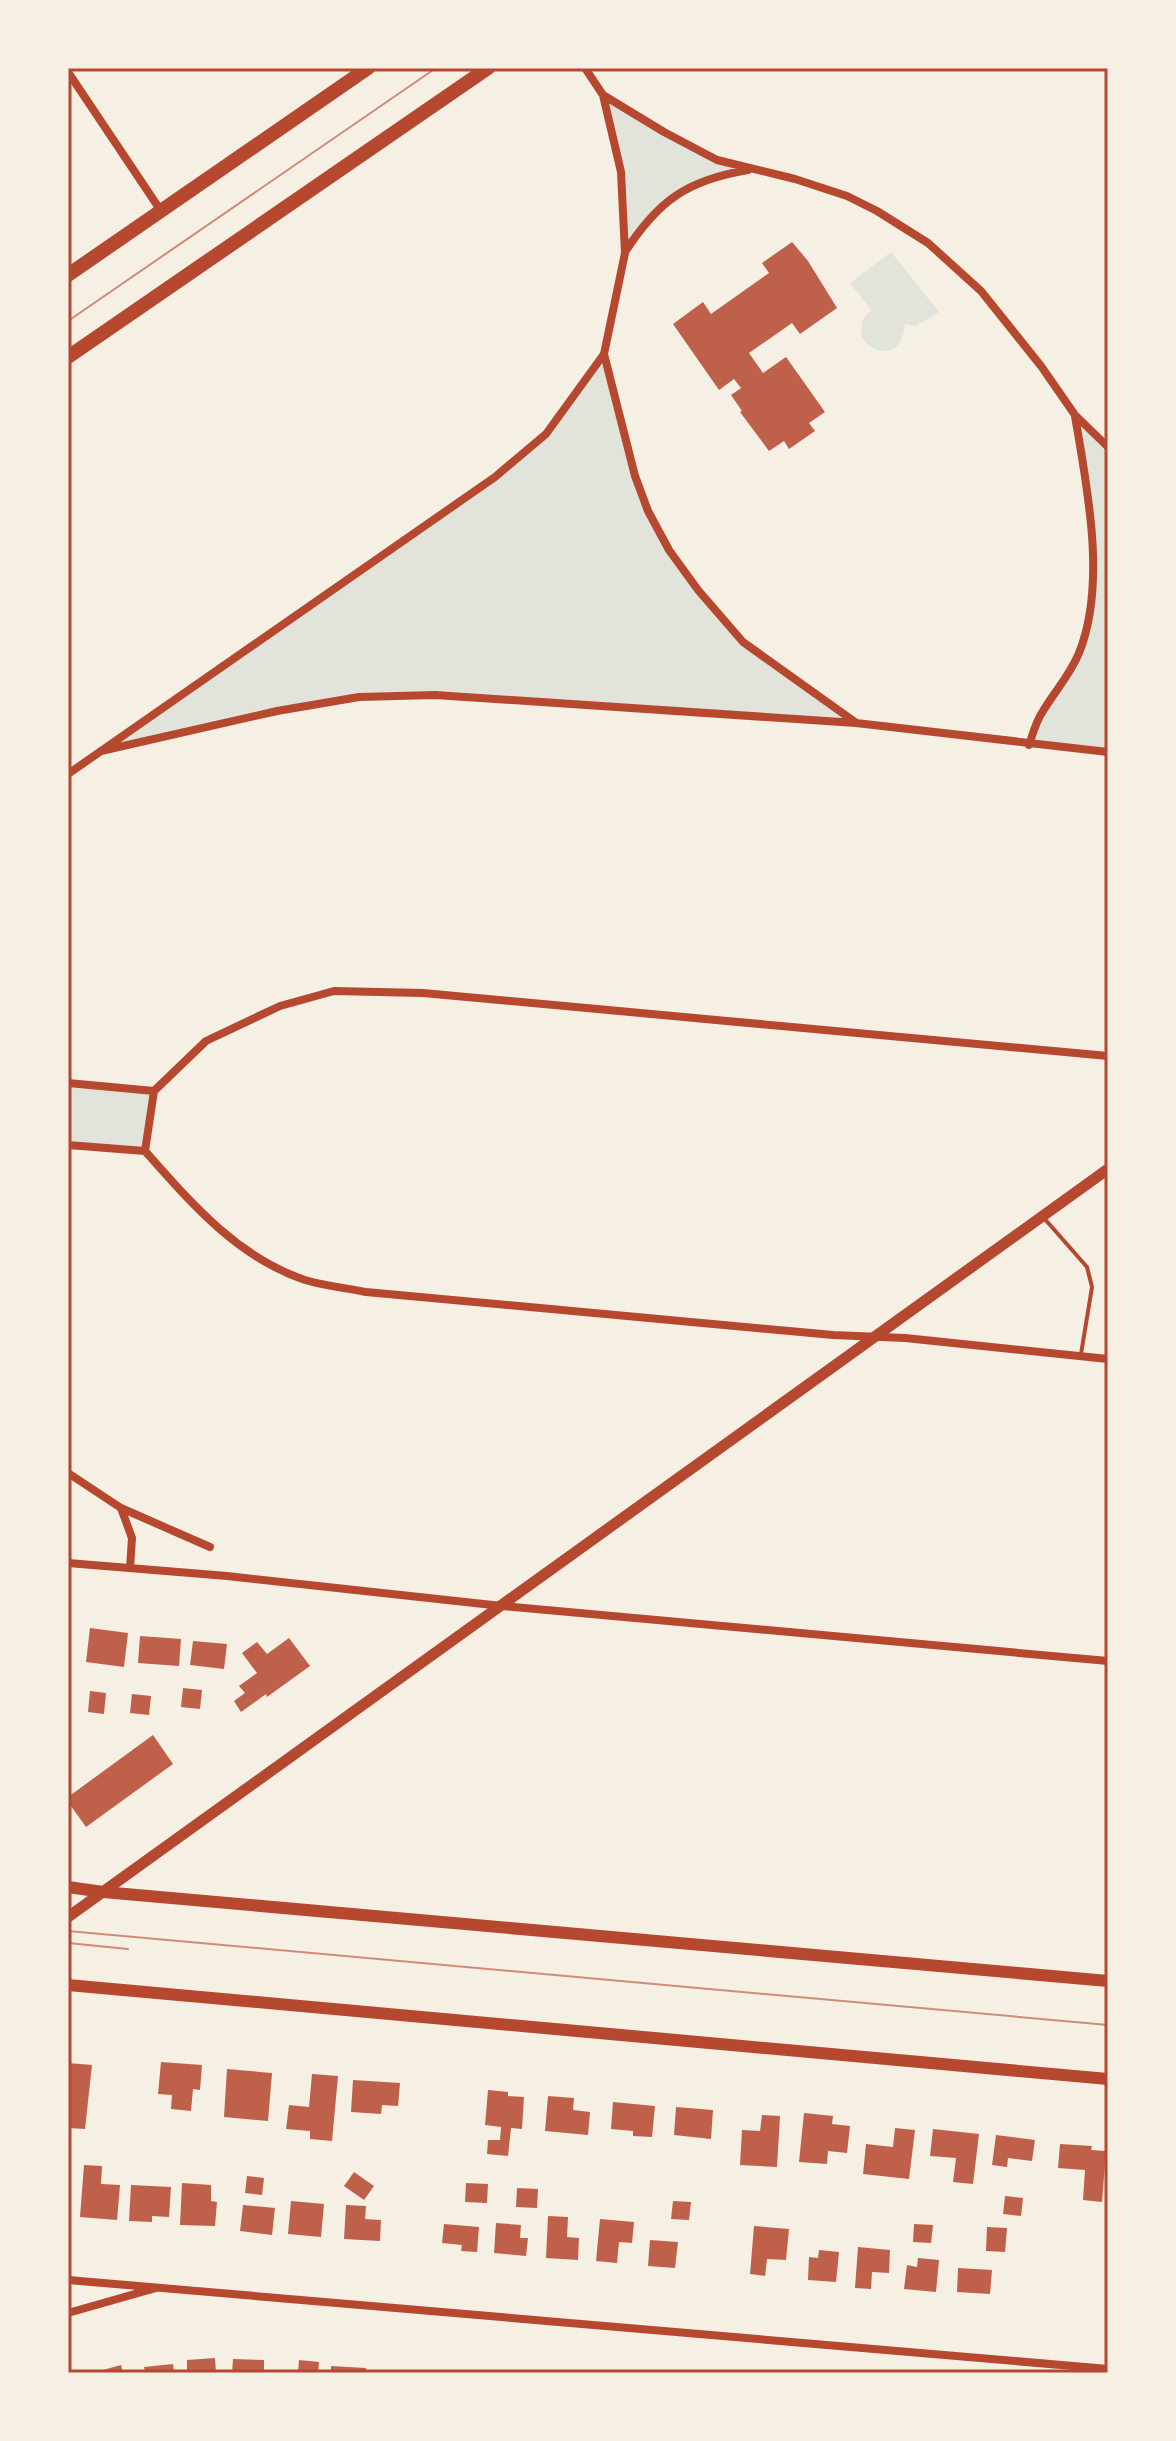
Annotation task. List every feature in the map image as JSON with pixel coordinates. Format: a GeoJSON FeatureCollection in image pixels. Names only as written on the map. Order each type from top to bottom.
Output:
{"type":"FeatureCollection","features":[{"type":"Feature","properties":{"kind":"main road"},"geometry":{"type":"LineString","coordinates":[[68,275],[368,68]]}},
{"type":"Feature","properties":{"kind":"main road"},"geometry":{"type":"LineString","coordinates":[[68,357],[488,68]]}},
{"type":"Feature","properties":{"kind":"main road"},"geometry":{"type":"LineString","coordinates":[[68,1887],[1108,1981]]}},
{"type":"Feature","properties":{"kind":"main road"},"geometry":{"type":"LineString","coordinates":[[68,1985],[1108,2079]]}},
{"type":"Feature","properties":{"kind":"street"},"geometry":{"type":"LineString","coordinates":[[68,774],[525,454],[546,434],[604,354],[625,253],[621,172],[603,95],[585,68]]}},
{"type":"Feature","properties":{"kind":"street"},"geometry":{"type":"LineString","coordinates":[[68,72],[161,211]]}},
{"type":"Feature","properties":{"kind":"street"},"geometry":{"type":"LineString","coordinates":[[603,95],[717,160],[795,179],[847,196],[896,221],[928,243],[956,266],[1002,316],[1075,415],[1108,447]]}},
{"type":"Feature","properties":{"kind":"street"},"geometry":{"type":"LineString","coordinates":[[625,253],[650,216],[675,195],[702,180],[751,169]]}},
{"type":"Feature","properties":{"kind":"street"},"geometry":{"type":"LineString","coordinates":[[604,354],[635,476],[648,511],[669,550],[698,590],[743,642],[856,723]]}},
{"type":"Feature","properties":{"kind":"street"},"geometry":{"type":"LineString","coordinates":[[1029,745],[1038,719],[1079,651],[1090,602],[1093,569],[1089,514],[1075,415]]}},
{"type":"Feature","properties":{"kind":"street"},"geometry":{"type":"LineString","coordinates":[[101,751],[277,711],[359,697],[435,695],[856,723],[1108,752]]}},
{"type":"Feature","properties":{"kind":"street"},"geometry":{"type":"LineString","coordinates":[[145,1151],[154,1091],[206,1041],[280,1006],[334,991],[423,993],[1108,1056]]}},
{"type":"Feature","properties":{"kind":"street"},"geometry":{"type":"LineString","coordinates":[[68,1083],[154,1091]]}},
{"type":"Feature","properties":{"kind":"street"},"geometry":{"type":"LineString","coordinates":[[68,1145],[145,1151],[200,1214],[251,1254],[305,1280],[366,1292],[872,1338],[905,1338],[1108,1359]]}},
{"type":"Feature","properties":{"kind":"street"},"geometry":{"type":"LineString","coordinates":[[68,1917],[1108,1169]]}},
{"type":"Feature","properties":{"kind":"street"},"geometry":{"type":"LineString","coordinates":[[68,1473],[121,1508],[210,1547]]}},
{"type":"Feature","properties":{"kind":"street"},"geometry":{"type":"LineString","coordinates":[[121,1508],[132,1538],[130,1568]]}},
{"type":"Feature","properties":{"kind":"street"},"geometry":{"type":"LineString","coordinates":[[68,1563],[1108,1661]]}},
{"type":"Feature","properties":{"kind":"street"},"geometry":{"type":"LineString","coordinates":[[68,2280],[1108,2369]]}},
{"type":"Feature","properties":{"kind":"street"},"geometry":{"type":"LineString","coordinates":[[68,2313],[162,2287]]}},
{"type":"Feature","properties":{"kind":"lane"},"geometry":{"type":"LineString","coordinates":[[1042,1216],[1087,1267],[1091,1277],[1081,1356]]}},
{"type":"Feature","properties":{"kind":"shaded area"},"geometry":{"type":"Polygon","coordinates":[[[603,95],[717,160],[751,169],[725,173],[667,200],[625,253],[621,172],[603,95]]]}},
{"type":"Feature","properties":{"kind":"shaded area"},"geometry":{"type":"Polygon","coordinates":[[[891,252],[939,312],[916,326],[905,324],[895,348],[882,351],[868,344],[861,336],[862,321],[871,310],[850,283],[891,252]]]}},
{"type":"Feature","properties":{"kind":"shaded area"},"geometry":{"type":"Polygon","coordinates":[[[604,354],[635,476],[669,550],[743,642],[856,723],[435,695],[359,697],[101,751],[495,477],[546,434],[604,354]]]}},
{"type":"Feature","properties":{"kind":"shaded area"},"geometry":{"type":"Polygon","coordinates":[[[1075,415],[1108,447],[1108,752],[1029,745],[1038,719],[1072,668],[1090,602],[1089,514],[1075,415]]]}},
{"type":"Feature","properties":{"kind":"shaded area"},"geometry":{"type":"Polygon","coordinates":[[[68,1083],[154,1091],[145,1151],[68,1145],[68,1083]]]}},
{"type":"Feature","properties":{"kind":"building"},"geometry":{"type":"Polygon","coordinates":[[[792,242],[808,261],[837,308],[800,334],[792,323],[749,353],[763,373],[786,357],[825,412],[809,423],[815,431],[789,449],[784,441],[769,451],[731,395],[741,388],[734,379],[719,390],[673,324],[703,302],[711,314],[769,273],[762,263],[792,242]]]}},
{"type":"Feature","properties":{"kind":"building"},"geometry":{"type":"Polygon","coordinates":[[[90,1628],[128,1633],[124,1667],[86,1662],[90,1628]]]}},
{"type":"Feature","properties":{"kind":"building"},"geometry":{"type":"Polygon","coordinates":[[[140,1636],[181,1639],[179,1666],[138,1663],[140,1636]]]}},
{"type":"Feature","properties":{"kind":"building"},"geometry":{"type":"Polygon","coordinates":[[[289,1638],[310,1666],[241,1712],[234,1701],[245,1693],[239,1686],[257,1673],[242,1653],[257,1642],[267,1654],[289,1638]]]}},
{"type":"Feature","properties":{"kind":"building"},"geometry":{"type":"Polygon","coordinates":[[[193,1641],[227,1644],[224,1669],[190,1665],[193,1641]]]}},
{"type":"Feature","properties":{"kind":"building"},"geometry":{"type":"Polygon","coordinates":[[[183,1688],[202,1690],[200,1709],[181,1707],[183,1688]]]}},
{"type":"Feature","properties":{"kind":"building"},"geometry":{"type":"Polygon","coordinates":[[[90,1691],[106,1693],[104,1714],[88,1712],[90,1691]]]}},
{"type":"Feature","properties":{"kind":"building"},"geometry":{"type":"Polygon","coordinates":[[[132,1694],[151,1696],[149,1715],[130,1713],[132,1694]]]}},
{"type":"Feature","properties":{"kind":"building"},"geometry":{"type":"Polygon","coordinates":[[[153,1735],[173,1764],[86,1827],[68,1802],[68,1797],[153,1735]]]}},
{"type":"Feature","properties":{"kind":"building"},"geometry":{"type":"Polygon","coordinates":[[[161,2062],[202,2065],[200,2090],[193,2089],[191,2111],[171,2109],[172,2095],[158,2094],[161,2062]]]}},
{"type":"Feature","properties":{"kind":"building"},"geometry":{"type":"Polygon","coordinates":[[[68,2063],[92,2065],[85,2129],[68,2128],[68,2063]]]}},
{"type":"Feature","properties":{"kind":"building"},"geometry":{"type":"Polygon","coordinates":[[[227,2069],[272,2073],[268,2121],[224,2117],[227,2069]]]}},
{"type":"Feature","properties":{"kind":"building"},"geometry":{"type":"Polygon","coordinates":[[[312,2074],[338,2076],[332,2141],[310,2139],[310,2131],[286,2129],[289,2105],[309,2107],[312,2074]]]}},
{"type":"Feature","properties":{"kind":"building"},"geometry":{"type":"Polygon","coordinates":[[[353,2080],[400,2083],[398,2106],[382,2105],[381,2114],[351,2112],[353,2080]]]}},
{"type":"Feature","properties":{"kind":"building"},"geometry":{"type":"Polygon","coordinates":[[[488,2090],[524,2097],[522,2129],[511,2128],[508,2156],[487,2154],[488,2140],[500,2140],[501,2127],[485,2125],[488,2090]]]}},
{"type":"Feature","properties":{"kind":"building"},"geometry":{"type":"Polygon","coordinates":[[[548,2096],[574,2098],[573,2110],[590,2112],[588,2135],[545,2131],[548,2096]]]}},
{"type":"Feature","properties":{"kind":"building"},"geometry":{"type":"Polygon","coordinates":[[[613,2102],[655,2106],[652,2137],[633,2136],[633,2131],[611,2129],[613,2102]]]}},
{"type":"Feature","properties":{"kind":"building"},"geometry":{"type":"Polygon","coordinates":[[[676,2107],[713,2110],[711,2139],[674,2135],[676,2107]]]}},
{"type":"Feature","properties":{"kind":"building"},"geometry":{"type":"Polygon","coordinates":[[[804,2113],[833,2116],[832,2124],[850,2126],[847,2153],[828,2151],[827,2164],[799,2162],[804,2113]]]}},
{"type":"Feature","properties":{"kind":"building"},"geometry":{"type":"Polygon","coordinates":[[[762,2115],[780,2116],[777,2167],[740,2165],[742,2130],[760,2131],[762,2115]]]}},
{"type":"Feature","properties":{"kind":"building"},"geometry":{"type":"Polygon","coordinates":[[[895,2128],[915,2130],[909,2179],[863,2174],[866,2144],[893,2147],[895,2128]]]}},
{"type":"Feature","properties":{"kind":"building"},"geometry":{"type":"Polygon","coordinates":[[[933,2129],[979,2134],[973,2184],[953,2182],[956,2158],[930,2156],[933,2129]]]}},
{"type":"Feature","properties":{"kind":"building"},"geometry":{"type":"Polygon","coordinates":[[[996,2135],[1035,2140],[1032,2161],[1008,2158],[1007,2167],[992,2165],[996,2135]]]}},
{"type":"Feature","properties":{"kind":"building"},"geometry":{"type":"Polygon","coordinates":[[[1060,2144],[1092,2146],[1091,2150],[1106,2151],[1102,2202],[1083,2200],[1085,2170],[1058,2168],[1060,2144]]]}},
{"type":"Feature","properties":{"kind":"building"},"geometry":{"type":"Polygon","coordinates":[[[84,2165],[102,2166],[101,2184],[120,2185],[117,2220],[80,2217],[84,2165]]]}},
{"type":"Feature","properties":{"kind":"building"},"geometry":{"type":"Polygon","coordinates":[[[354,2172],[374,2186],[364,2200],[344,2186],[354,2172]]]}},
{"type":"Feature","properties":{"kind":"building"},"geometry":{"type":"Polygon","coordinates":[[[247,2176],[264,2178],[262,2195],[245,2193],[247,2176]]]}},
{"type":"Feature","properties":{"kind":"building"},"geometry":{"type":"Polygon","coordinates":[[[182,2183],[211,2185],[211,2201],[217,2202],[215,2226],[180,2225],[182,2183]]]}},
{"type":"Feature","properties":{"kind":"building"},"geometry":{"type":"Polygon","coordinates":[[[466,2183],[488,2184],[487,2203],[465,2202],[466,2183]]]}},
{"type":"Feature","properties":{"kind":"building"},"geometry":{"type":"Polygon","coordinates":[[[131,2185],[171,2187],[169,2217],[152,2216],[152,2222],[129,2221],[131,2185]]]}},
{"type":"Feature","properties":{"kind":"building"},"geometry":{"type":"Polygon","coordinates":[[[517,2188],[538,2189],[537,2208],[516,2207],[517,2188]]]}},
{"type":"Feature","properties":{"kind":"building"},"geometry":{"type":"Polygon","coordinates":[[[1005,2196],[1023,2198],[1021,2216],[1003,2214],[1005,2196]]]}},
{"type":"Feature","properties":{"kind":"building"},"geometry":{"type":"Polygon","coordinates":[[[291,2201],[324,2204],[321,2237],[288,2234],[291,2201]]]}},
{"type":"Feature","properties":{"kind":"building"},"geometry":{"type":"Polygon","coordinates":[[[673,2201],[691,2202],[689,2220],[671,2219],[673,2201]]]}},
{"type":"Feature","properties":{"kind":"building"},"geometry":{"type":"Polygon","coordinates":[[[243,2205],[275,2208],[272,2235],[240,2231],[243,2205]]]}},
{"type":"Feature","properties":{"kind":"building"},"geometry":{"type":"Polygon","coordinates":[[[346,2205],[366,2206],[365,2219],[381,2220],[380,2241],[344,2239],[346,2205]]]}},
{"type":"Feature","properties":{"kind":"building"},"geometry":{"type":"Polygon","coordinates":[[[548,2216],[568,2217],[567,2237],[579,2238],[578,2260],[546,2258],[548,2216]]]}},
{"type":"Feature","properties":{"kind":"building"},"geometry":{"type":"Polygon","coordinates":[[[600,2219],[634,2222],[632,2243],[619,2242],[617,2263],[596,2261],[600,2219]]]}},
{"type":"Feature","properties":{"kind":"building"},"geometry":{"type":"Polygon","coordinates":[[[496,2223],[521,2225],[520,2238],[528,2238],[526,2256],[494,2253],[496,2223]]]}},
{"type":"Feature","properties":{"kind":"building"},"geometry":{"type":"Polygon","coordinates":[[[444,2224],[479,2227],[477,2252],[461,2251],[462,2245],[442,2243],[444,2224]]]}},
{"type":"Feature","properties":{"kind":"building"},"geometry":{"type":"Polygon","coordinates":[[[914,2224],[933,2225],[931,2243],[913,2242],[914,2224]]]}},
{"type":"Feature","properties":{"kind":"building"},"geometry":{"type":"Polygon","coordinates":[[[754,2226],[789,2229],[786,2260],[767,2259],[765,2276],[750,2274],[754,2226]]]}},
{"type":"Feature","properties":{"kind":"building"},"geometry":{"type":"Polygon","coordinates":[[[987,2227],[1007,2228],[1005,2252],[986,2251],[987,2227]]]}},
{"type":"Feature","properties":{"kind":"building"},"geometry":{"type":"Polygon","coordinates":[[[650,2240],[678,2242],[675,2268],[648,2266],[650,2240]]]}},
{"type":"Feature","properties":{"kind":"building"},"geometry":{"type":"Polygon","coordinates":[[[858,2247],[890,2250],[889,2273],[872,2272],[871,2289],[855,2288],[858,2247]]]}},
{"type":"Feature","properties":{"kind":"building"},"geometry":{"type":"Polygon","coordinates":[[[819,2250],[839,2252],[836,2282],[808,2280],[809,2257],[818,2258],[819,2250]]]}},
{"type":"Feature","properties":{"kind":"building"},"geometry":{"type":"Polygon","coordinates":[[[918,2258],[939,2260],[936,2292],[904,2289],[907,2265],[917,2267],[918,2258]]]}},
{"type":"Feature","properties":{"kind":"building"},"geometry":{"type":"Polygon","coordinates":[[[958,2268],[992,2270],[990,2294],[957,2292],[958,2268]]]}},
{"type":"Feature","properties":{"kind":"building"},"geometry":{"type":"Polygon","coordinates":[[[215,2358],[216,2373],[187,2373],[187,2360],[215,2358]]]}},
{"type":"Feature","properties":{"kind":"building"},"geometry":{"type":"Polygon","coordinates":[[[233,2359],[264,2360],[264,2373],[232,2373],[233,2359]]]}},
{"type":"Feature","properties":{"kind":"building"},"geometry":{"type":"Polygon","coordinates":[[[299,2360],[319,2362],[318,2373],[298,2373],[299,2360]]]}},
{"type":"Feature","properties":{"kind":"building"},"geometry":{"type":"Polygon","coordinates":[[[173,2364],[174,2373],[145,2373],[144,2367],[173,2364]]]}},
{"type":"Feature","properties":{"kind":"building"},"geometry":{"type":"Polygon","coordinates":[[[121,2365],[123,2373],[96,2373],[96,2372],[121,2365]]]}},
{"type":"Feature","properties":{"kind":"building"},"geometry":{"type":"Polygon","coordinates":[[[331,2366],[366,2368],[366,2373],[331,2373],[331,2366]]]}},
{"type":"Feature","properties":{"kind":"tram line"},"geometry":{"type":"LineString","coordinates":[[68,321],[436,68]]}},
{"type":"Feature","properties":{"kind":"tram line"},"geometry":{"type":"LineString","coordinates":[[68,1931],[1108,2025]]}},
{"type":"Feature","properties":{"kind":"tram line"},"geometry":{"type":"LineString","coordinates":[[68,1943],[128,1949]]}}]}
